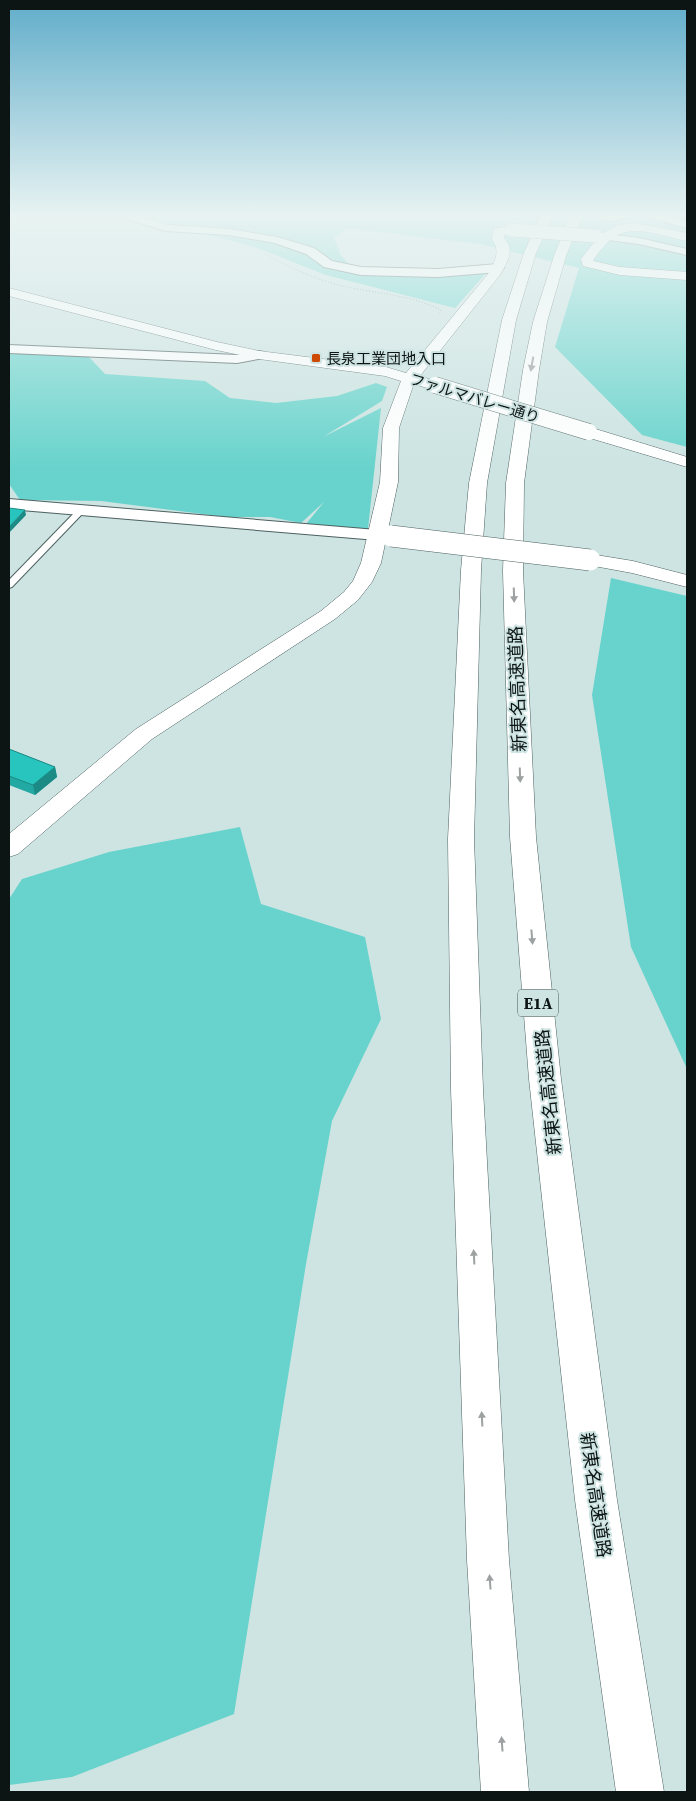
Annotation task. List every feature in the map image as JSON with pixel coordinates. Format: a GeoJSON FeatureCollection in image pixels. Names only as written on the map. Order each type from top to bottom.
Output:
{"type":"FeatureCollection","features":[{"type":"Feature","properties":{"kind":"main road","name":"ファルマバレー通り"},"geometry":{"type":"LineString","coordinates":[[39,300],[206,344],[258,355],[386,372],[410,378],[687,462]]}},
{"type":"Feature","properties":{"kind":"main road"},"geometry":{"type":"LineString","coordinates":[[14,839],[144,734],[328,615],[351,596],[362,582],[384,536],[391,428],[404,389],[410,378],[473,300]]}},
{"type":"Feature","properties":{"kind":"main road"},"geometry":{"type":"LineString","coordinates":[[505,1792],[487,1530],[466,1089],[462,839],[471,580],[478,483],[508,320],[515,300]]}},
{"type":"Feature","properties":{"kind":"main road","name":"新東名高速道路"},"geometry":{"type":"LineString","coordinates":[[547,300],[540,322],[531,370],[516,483],[513,571],[523,837],[545,1079],[596,1500],[640,1792]]}},
{"type":"Feature","properties":{"kind":"main road"},"geometry":{"type":"LineString","coordinates":[[384,536],[590,560],[633,567],[687,581]]}},
{"type":"Feature","properties":{"kind":"street"},"geometry":{"type":"LineString","coordinates":[[9,349],[237,359],[258,355]]}},
{"type":"Feature","properties":{"kind":"street"},"geometry":{"type":"LineString","coordinates":[[9,504],[384,536]]}},
{"type":"Feature","properties":{"kind":"lane"},"geometry":{"type":"LineString","coordinates":[[9,585],[81,511]]}},
{"type":"Feature","properties":{"kind":"shaded area"},"geometry":{"type":"Polygon","coordinates":[[[424,300],[462,300],[455,308],[424,300]]]}},
{"type":"Feature","properties":{"kind":"shaded area"},"geometry":{"type":"Polygon","coordinates":[[[569,300],[687,300],[687,447],[642,435],[555,347],[569,300]]]}},
{"type":"Feature","properties":{"kind":"shaded area"},"geometry":{"type":"Polygon","coordinates":[[[9,351],[87,355],[105,374],[205,381],[230,398],[276,403],[337,396],[376,383],[387,387],[382,401],[323,437],[381,408],[368,529],[306,524],[324,502],[301,523],[270,517],[226,517],[101,501],[20,500],[9,484],[9,351]]]}},
{"type":"Feature","properties":{"kind":"shaded area"},"geometry":{"type":"Polygon","coordinates":[[[611,578],[687,596],[687,1069],[631,947],[592,695],[611,578]]]}},
{"type":"Feature","properties":{"kind":"shaded area"},"geometry":{"type":"Polygon","coordinates":[[[240,827],[261,904],[365,937],[381,1019],[332,1121],[306,1264],[234,1714],[72,1777],[9,1785],[9,899],[22,879],[109,852],[240,827]]]}},
{"type":"Feature","properties":{"kind":"building"},"geometry":{"type":"Polygon","coordinates":[[[9,508],[25,510],[9,527],[9,508]]]}},
{"type":"Feature","properties":{"kind":"building"},"geometry":{"type":"Polygon","coordinates":[[[9,749],[55,767],[33,785],[9,776],[9,749]]]}},
{"type":"Feature","properties":{"kind":"place","name":"長泉工業団地入口"},"geometry":{"type":"Point","coordinates":[316,358]}}]}
